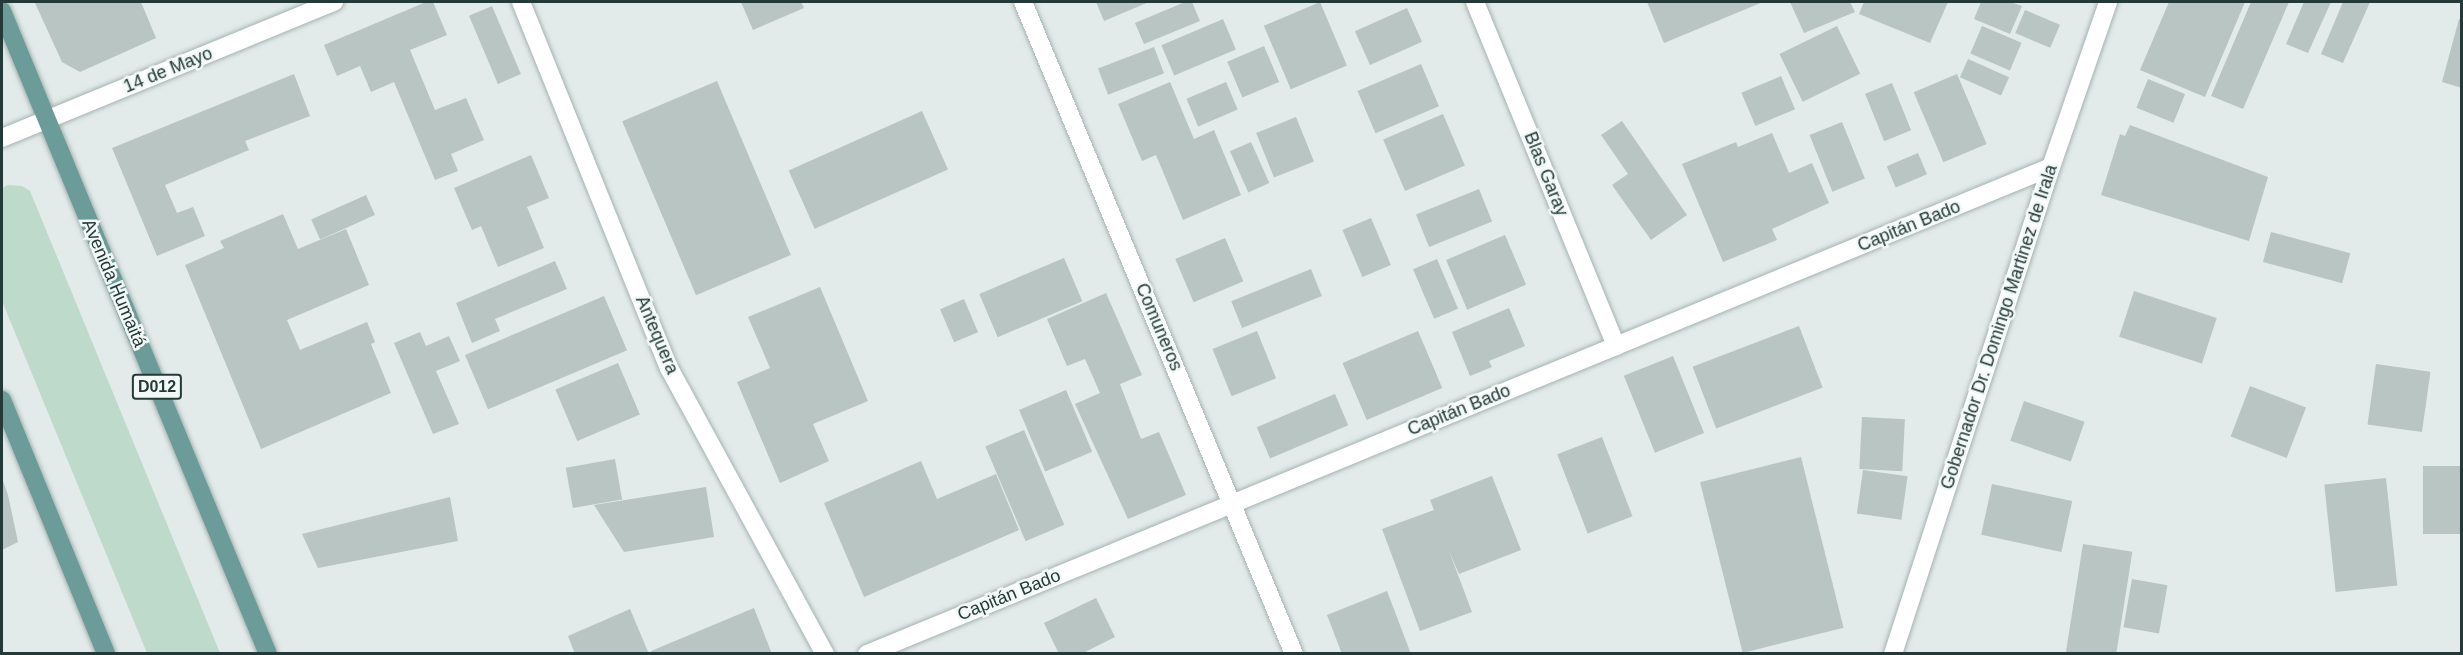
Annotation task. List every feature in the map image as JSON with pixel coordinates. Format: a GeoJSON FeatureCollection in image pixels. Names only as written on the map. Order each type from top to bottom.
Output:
{"type":"FeatureCollection","features":[{"type":"Feature","properties":{"kind":"main road","name":"Avenida Humaitá"},"geometry":{"type":"LineString","coordinates":[[2,11],[268,654]]}},
{"type":"Feature","properties":{"kind":"main road"},"geometry":{"type":"LineString","coordinates":[[2,400],[106,654]]}},
{"type":"Feature","properties":{"kind":"street","name":"14 de Mayo"},"geometry":{"type":"LineString","coordinates":[[2,138],[334,2]]}},
{"type":"Feature","properties":{"kind":"street","name":"Antequera"},"geometry":{"type":"LineString","coordinates":[[521,2],[669,368],[825,654]]}},
{"type":"Feature","properties":{"kind":"street","name":"Comuneros"},"geometry":{"type":"LineString","coordinates":[[1023,2],[1294,654]]}},
{"type":"Feature","properties":{"kind":"street","name":"Blas Garay"},"geometry":{"type":"LineString","coordinates":[[1475,2],[1617,346]]}},
{"type":"Feature","properties":{"kind":"street","name":"Gobernador Dr. Domingo Martinez de Irala"},"geometry":{"type":"LineString","coordinates":[[1893,654],[2051,167],[2108,2]]}},
{"type":"Feature","properties":{"kind":"street","name":"Capitán Bado"},"geometry":{"type":"LineString","coordinates":[[867,654],[2051,167]]}},
{"type":"Feature","properties":{"kind":"green space"},"geometry":{"type":"Polygon","coordinates":[[[8,185],[22,186],[30,191],[220,653],[147,653],[2,301],[2,188],[8,185]]]}},
{"type":"Feature","properties":{"kind":"building"},"geometry":{"type":"Polygon","coordinates":[[[141,2],[156,38],[80,72],[62,62],[35,3],[141,2]]]}},
{"type":"Feature","properties":{"kind":"building"},"geometry":{"type":"Polygon","coordinates":[[[426,2],[433,2],[447,35],[410,50],[435,110],[466,98],[484,140],[451,154],[458,171],[435,180],[394,82],[371,92],[360,66],[337,76],[324,45],[426,2]]]}},
{"type":"Feature","properties":{"kind":"building"},"geometry":{"type":"Polygon","coordinates":[[[741,2],[801,2],[804,8],[753,30],[741,2]]]}},
{"type":"Feature","properties":{"kind":"building"},"geometry":{"type":"Polygon","coordinates":[[[1096,2],[1149,2],[1104,21],[1096,2]]]}},
{"type":"Feature","properties":{"kind":"building"},"geometry":{"type":"Polygon","coordinates":[[[1185,2],[1192,2],[1200,21],[1144,44],[1135,23],[1185,2]]]}},
{"type":"Feature","properties":{"kind":"building"},"geometry":{"type":"Polygon","coordinates":[[[1320,2],[1347,66],[1291,89],[1264,26],[1320,2]]]}},
{"type":"Feature","properties":{"kind":"building"},"geometry":{"type":"Polygon","coordinates":[[[1647,2],[1763,2],[1664,43],[1647,2]]]}},
{"type":"Feature","properties":{"kind":"building"},"geometry":{"type":"Polygon","coordinates":[[[1790,2],[1850,2],[1855,12],[1804,33],[1790,2]]]}},
{"type":"Feature","properties":{"kind":"building"},"geometry":{"type":"Polygon","coordinates":[[[1864,2],[1948,2],[1930,43],[1859,14],[1864,2]]]}},
{"type":"Feature","properties":{"kind":"building"},"geometry":{"type":"Polygon","coordinates":[[[1981,2],[2010,2],[2022,6],[2010,34],[1974,19],[1981,2]]]}},
{"type":"Feature","properties":{"kind":"building"},"geometry":{"type":"Polygon","coordinates":[[[2169,2],[2245,2],[2205,97],[2140,70],[2169,2]]]}},
{"type":"Feature","properties":{"kind":"building"},"geometry":{"type":"Polygon","coordinates":[[[2251,2],[2289,2],[2243,109],[2211,96],[2251,2]]]}},
{"type":"Feature","properties":{"kind":"building"},"geometry":{"type":"Polygon","coordinates":[[[2304,2],[2331,2],[2308,53],[2286,44],[2304,2]]]}},
{"type":"Feature","properties":{"kind":"building"},"geometry":{"type":"Polygon","coordinates":[[[2343,2],[2370,2],[2343,63],[2321,54],[2343,2]]]}},
{"type":"Feature","properties":{"kind":"building"},"geometry":{"type":"Polygon","coordinates":[[[492,6],[521,74],[498,84],[469,16],[492,6]]]}},
{"type":"Feature","properties":{"kind":"building"},"geometry":{"type":"Polygon","coordinates":[[[1407,8],[1422,42],[1370,65],[1355,31],[1407,8]]]}},
{"type":"Feature","properties":{"kind":"building"},"geometry":{"type":"Polygon","coordinates":[[[2025,10],[2060,25],[2050,48],[2015,33],[2025,10]]]}},
{"type":"Feature","properties":{"kind":"building"},"geometry":{"type":"Polygon","coordinates":[[[1223,19],[1236,49],[1174,76],[1161,45],[1223,19]]]}},
{"type":"Feature","properties":{"kind":"building"},"geometry":{"type":"Polygon","coordinates":[[[2459,19],[2462,20],[2462,88],[2442,82],[2459,19]]]}},
{"type":"Feature","properties":{"kind":"building"},"geometry":{"type":"Polygon","coordinates":[[[1837,26],[1860,74],[1803,102],[1779,54],[1837,26]]]}},
{"type":"Feature","properties":{"kind":"building"},"geometry":{"type":"Polygon","coordinates":[[[1982,26],[2022,43],[2010,70],[1970,54],[1982,26]]]}},
{"type":"Feature","properties":{"kind":"building"},"geometry":{"type":"Polygon","coordinates":[[[1264,46],[1279,82],[1242,98],[1227,62],[1264,46]]]}},
{"type":"Feature","properties":{"kind":"building"},"geometry":{"type":"Polygon","coordinates":[[[1154,47],[1164,73],[1108,95],[1098,69],[1154,47]]]}},
{"type":"Feature","properties":{"kind":"building"},"geometry":{"type":"Polygon","coordinates":[[[1968,59],[2009,77],[2001,96],[1960,77],[1968,59]]]}},
{"type":"Feature","properties":{"kind":"building"},"geometry":{"type":"Polygon","coordinates":[[[1421,64],[1439,106],[1375,133],[1357,91],[1421,64]]]}},
{"type":"Feature","properties":{"kind":"building"},"geometry":{"type":"Polygon","coordinates":[[[294,74],[310,116],[245,141],[249,150],[165,185],[177,213],[193,207],[205,236],[157,256],[112,148],[294,74]]]}},
{"type":"Feature","properties":{"kind":"building"},"geometry":{"type":"Polygon","coordinates":[[[1957,74],[1987,144],[1943,162],[1914,92],[1957,74]]]}},
{"type":"Feature","properties":{"kind":"building"},"geometry":{"type":"Polygon","coordinates":[[[1781,76],[1795,109],[1755,126],[1741,93],[1781,76]]]}},
{"type":"Feature","properties":{"kind":"building"},"geometry":{"type":"Polygon","coordinates":[[[2148,79],[2185,94],[2173,123],[2136,108],[2148,79]]]}},
{"type":"Feature","properties":{"kind":"building"},"geometry":{"type":"Polygon","coordinates":[[[717,81],[791,255],[696,295],[622,121],[717,81]]]}},
{"type":"Feature","properties":{"kind":"building"},"geometry":{"type":"Polygon","coordinates":[[[1170,82],[1194,139],[1214,130],[1241,195],[1183,220],[1156,155],[1142,161],[1118,104],[1170,82]]]}},
{"type":"Feature","properties":{"kind":"building"},"geometry":{"type":"Polygon","coordinates":[[[1226,82],[1238,110],[1198,126],[1186,99],[1226,82]]]}},
{"type":"Feature","properties":{"kind":"building"},"geometry":{"type":"Polygon","coordinates":[[[1892,83],[1911,130],[1884,141],[1865,94],[1892,83]]]}},
{"type":"Feature","properties":{"kind":"building"},"geometry":{"type":"Polygon","coordinates":[[[922,111],[948,169],[815,229],[789,170],[922,111]]]}},
{"type":"Feature","properties":{"kind":"building"},"geometry":{"type":"Polygon","coordinates":[[[1443,114],[1465,166],[1405,191],[1383,139],[1443,114]]]}},
{"type":"Feature","properties":{"kind":"building"},"geometry":{"type":"Polygon","coordinates":[[[1296,117],[1314,162],[1274,178],[1256,133],[1296,117]]]}},
{"type":"Feature","properties":{"kind":"building"},"geometry":{"type":"Polygon","coordinates":[[[1622,121],[1687,215],[1651,240],[1612,185],[1628,174],[1601,135],[1622,121]]]}},
{"type":"Feature","properties":{"kind":"building"},"geometry":{"type":"Polygon","coordinates":[[[1842,122],[1865,179],[1832,192],[1810,135],[1842,122]]]}},
{"type":"Feature","properties":{"kind":"building"},"geometry":{"type":"Polygon","coordinates":[[[2130,125],[2268,177],[2249,241],[2101,195],[2120,134],[2125,136],[2130,125]]]}},
{"type":"Feature","properties":{"kind":"building"},"geometry":{"type":"Polygon","coordinates":[[[1772,133],[1789,173],[1812,163],[1829,203],[1772,229],[1777,240],[1723,262],[1682,164],[1736,142],[1738,147],[1772,133]]]}},
{"type":"Feature","properties":{"kind":"building"},"geometry":{"type":"Polygon","coordinates":[[[1251,142],[1269,183],[1248,192],[1230,151],[1251,142]]]}},
{"type":"Feature","properties":{"kind":"building"},"geometry":{"type":"Polygon","coordinates":[[[1918,153],[1927,174],[1896,187],[1887,166],[1918,153]]]}},
{"type":"Feature","properties":{"kind":"building"},"geometry":{"type":"Polygon","coordinates":[[[531,155],[549,198],[527,207],[544,248],[498,267],[481,226],[472,230],[454,188],[531,155]]]}},
{"type":"Feature","properties":{"kind":"building"},"geometry":{"type":"Polygon","coordinates":[[[1479,189],[1492,221],[1429,247],[1416,214],[1479,189]]]}},
{"type":"Feature","properties":{"kind":"building"},"geometry":{"type":"Polygon","coordinates":[[[366,195],[375,215],[320,240],[311,219],[366,195]]]}},
{"type":"Feature","properties":{"kind":"building"},"geometry":{"type":"Polygon","coordinates":[[[283,214],[298,249],[346,229],[369,285],[287,320],[300,350],[367,322],[375,342],[371,344],[391,393],[261,449],[185,265],[224,248],[220,241],[283,214]]]}},
{"type":"Feature","properties":{"kind":"building"},"geometry":{"type":"Polygon","coordinates":[[[1371,218],[1391,265],[1362,277],[1342,230],[1371,218]]]}},
{"type":"Feature","properties":{"kind":"building"},"geometry":{"type":"Polygon","coordinates":[[[2271,232],[2350,253],[2342,283],[2263,262],[2271,232]]]}},
{"type":"Feature","properties":{"kind":"building"},"geometry":{"type":"Polygon","coordinates":[[[1505,235],[1526,285],[1467,310],[1446,260],[1505,235]]]}},
{"type":"Feature","properties":{"kind":"building"},"geometry":{"type":"Polygon","coordinates":[[[1225,238],[1243,281],[1194,302],[1175,259],[1225,238]]]}},
{"type":"Feature","properties":{"kind":"building"},"geometry":{"type":"Polygon","coordinates":[[[1064,258],[1082,301],[998,337],[979,294],[1064,258]]]}},
{"type":"Feature","properties":{"kind":"building"},"geometry":{"type":"Polygon","coordinates":[[[1437,259],[1458,309],[1434,319],[1413,269],[1437,259]]]}},
{"type":"Feature","properties":{"kind":"building"},"geometry":{"type":"Polygon","coordinates":[[[555,261],[567,289],[495,319],[500,331],[472,343],[456,303],[555,261]]]}},
{"type":"Feature","properties":{"kind":"building"},"geometry":{"type":"Polygon","coordinates":[[[1311,269],[1322,296],[1242,328],[1231,301],[1311,269]]]}},
{"type":"Feature","properties":{"kind":"building"},"geometry":{"type":"Polygon","coordinates":[[[820,287],[868,401],[813,424],[829,461],[780,483],[737,382],[770,368],[748,317],[820,287]]]}},
{"type":"Feature","properties":{"kind":"building"},"geometry":{"type":"Polygon","coordinates":[[[2134,291],[2217,318],[2202,364],[2119,337],[2134,291]]]}},
{"type":"Feature","properties":{"kind":"building"},"geometry":{"type":"Polygon","coordinates":[[[1106,293],[1142,375],[1120,384],[1141,439],[1159,432],[1186,495],[1128,519],[1075,404],[1100,393],[1085,359],[1067,366],[1047,319],[1106,293]]]}},
{"type":"Feature","properties":{"kind":"building"},"geometry":{"type":"Polygon","coordinates":[[[604,296],[627,350],[488,409],[465,355],[604,296]]]}},
{"type":"Feature","properties":{"kind":"building"},"geometry":{"type":"Polygon","coordinates":[[[964,299],[978,332],[954,342],[940,309],[964,299]]]}},
{"type":"Feature","properties":{"kind":"building"},"geometry":{"type":"Polygon","coordinates":[[[1509,308],[1525,346],[1489,361],[1492,367],[1470,376],[1452,332],[1509,308]]]}},
{"type":"Feature","properties":{"kind":"building"},"geometry":{"type":"Polygon","coordinates":[[[1799,326],[1823,388],[1716,428],[1693,367],[1799,326]]]}},
{"type":"Feature","properties":{"kind":"building"},"geometry":{"type":"Polygon","coordinates":[[[1257,331],[1276,378],[1232,396],[1212,349],[1257,331]]]}},
{"type":"Feature","properties":{"kind":"building"},"geometry":{"type":"Polygon","coordinates":[[[1418,331],[1442,388],[1367,420],[1343,363],[1418,331]]]}},
{"type":"Feature","properties":{"kind":"building"},"geometry":{"type":"Polygon","coordinates":[[[420,332],[426,346],[449,336],[460,361],[436,371],[459,424],[433,434],[394,343],[420,332]]]}},
{"type":"Feature","properties":{"kind":"building"},"geometry":{"type":"Polygon","coordinates":[[[1673,356],[1704,433],[1655,453],[1624,376],[1673,356]]]}},
{"type":"Feature","properties":{"kind":"building"},"geometry":{"type":"Polygon","coordinates":[[[618,363],[640,415],[577,441],[555,390],[618,363]]]}},
{"type":"Feature","properties":{"kind":"building"},"geometry":{"type":"Polygon","coordinates":[[[2376,364],[2430,372],[2422,432],[2368,424],[2376,364]]]}},
{"type":"Feature","properties":{"kind":"building"},"geometry":{"type":"Polygon","coordinates":[[[2250,386],[2306,408],[2287,458],[2231,436],[2250,386]]]}},
{"type":"Feature","properties":{"kind":"building"},"geometry":{"type":"Polygon","coordinates":[[[1066,390],[1092,452],[1045,472],[1019,410],[1066,390]]]}},
{"type":"Feature","properties":{"kind":"building"},"geometry":{"type":"Polygon","coordinates":[[[1335,394],[1348,425],[1270,459],[1257,427],[1335,394]]]}},
{"type":"Feature","properties":{"kind":"building"},"geometry":{"type":"Polygon","coordinates":[[[2024,401],[2085,422],[2071,462],[2010,441],[2024,401]]]}},
{"type":"Feature","properties":{"kind":"building"},"geometry":{"type":"Polygon","coordinates":[[[1862,417],[1905,419],[1902,471],[1859,469],[1862,417]]]}},
{"type":"Feature","properties":{"kind":"building"},"geometry":{"type":"Polygon","coordinates":[[[1024,430],[1064,525],[1026,541],[985,446],[1024,430]]]}},
{"type":"Feature","properties":{"kind":"building"},"geometry":{"type":"Polygon","coordinates":[[[1602,437],[1632,516],[1588,534],[1557,454],[1602,437]]]}},
{"type":"Feature","properties":{"kind":"building"},"geometry":{"type":"Polygon","coordinates":[[[1801,457],[1844,628],[1743,653],[1700,482],[1801,457]]]}},
{"type":"Feature","properties":{"kind":"building"},"geometry":{"type":"Polygon","coordinates":[[[615,459],[622,499],[573,508],[566,468],[615,459]]]}},
{"type":"Feature","properties":{"kind":"building"},"geometry":{"type":"Polygon","coordinates":[[[921,461],[937,499],[996,474],[1019,530],[864,597],[824,503],[921,461]]]}},
{"type":"Feature","properties":{"kind":"building"},"geometry":{"type":"Polygon","coordinates":[[[2423,466],[2462,466],[2462,534],[2423,534],[2423,466]]]}},
{"type":"Feature","properties":{"kind":"building"},"geometry":{"type":"Polygon","coordinates":[[[1863,470],[1908,476],[1901,520],[1857,514],[1863,470]]]}},
{"type":"Feature","properties":{"kind":"building"},"geometry":{"type":"Polygon","coordinates":[[[1492,476],[1521,550],[1459,574],[1449,551],[1472,612],[1420,631],[1382,529],[1434,510],[1430,500],[1492,476]]]}},
{"type":"Feature","properties":{"kind":"building"},"geometry":{"type":"Polygon","coordinates":[[[2,478],[18,542],[2,550],[2,478]]]}},
{"type":"Feature","properties":{"kind":"building"},"geometry":{"type":"Polygon","coordinates":[[[2386,478],[2397,585],[2336,592],[2324,484],[2386,478]]]}},
{"type":"Feature","properties":{"kind":"building"},"geometry":{"type":"Polygon","coordinates":[[[1992,484],[2072,501],[2061,552],[1981,535],[1992,484]]]}},
{"type":"Feature","properties":{"kind":"building"},"geometry":{"type":"Polygon","coordinates":[[[706,487],[714,537],[624,552],[594,505],[706,487]]]}},
{"type":"Feature","properties":{"kind":"building"},"geometry":{"type":"Polygon","coordinates":[[[450,497],[458,541],[318,568],[302,534],[450,497]]]}},
{"type":"Feature","properties":{"kind":"building"},"geometry":{"type":"Polygon","coordinates":[[[2083,544],[2132,552],[2116,654],[2066,652],[2083,544]]]}},
{"type":"Feature","properties":{"kind":"building"},"geometry":{"type":"Polygon","coordinates":[[[2132,579],[2167,585],[2159,634],[2123,627],[2132,579]]]}},
{"type":"Feature","properties":{"kind":"building"},"geometry":{"type":"Polygon","coordinates":[[[1387,591],[1411,654],[1342,654],[1327,615],[1387,591]]]}},
{"type":"Feature","properties":{"kind":"building"},"geometry":{"type":"Polygon","coordinates":[[[1096,598],[1115,637],[1081,654],[1059,654],[1044,623],[1096,598]]]}},
{"type":"Feature","properties":{"kind":"building"},"geometry":{"type":"Polygon","coordinates":[[[754,608],[772,654],[652,654],[651,651],[754,608]]]}},
{"type":"Feature","properties":{"kind":"building"},"geometry":{"type":"Polygon","coordinates":[[[630,609],[649,654],[575,654],[568,636],[630,609]]]}}]}
